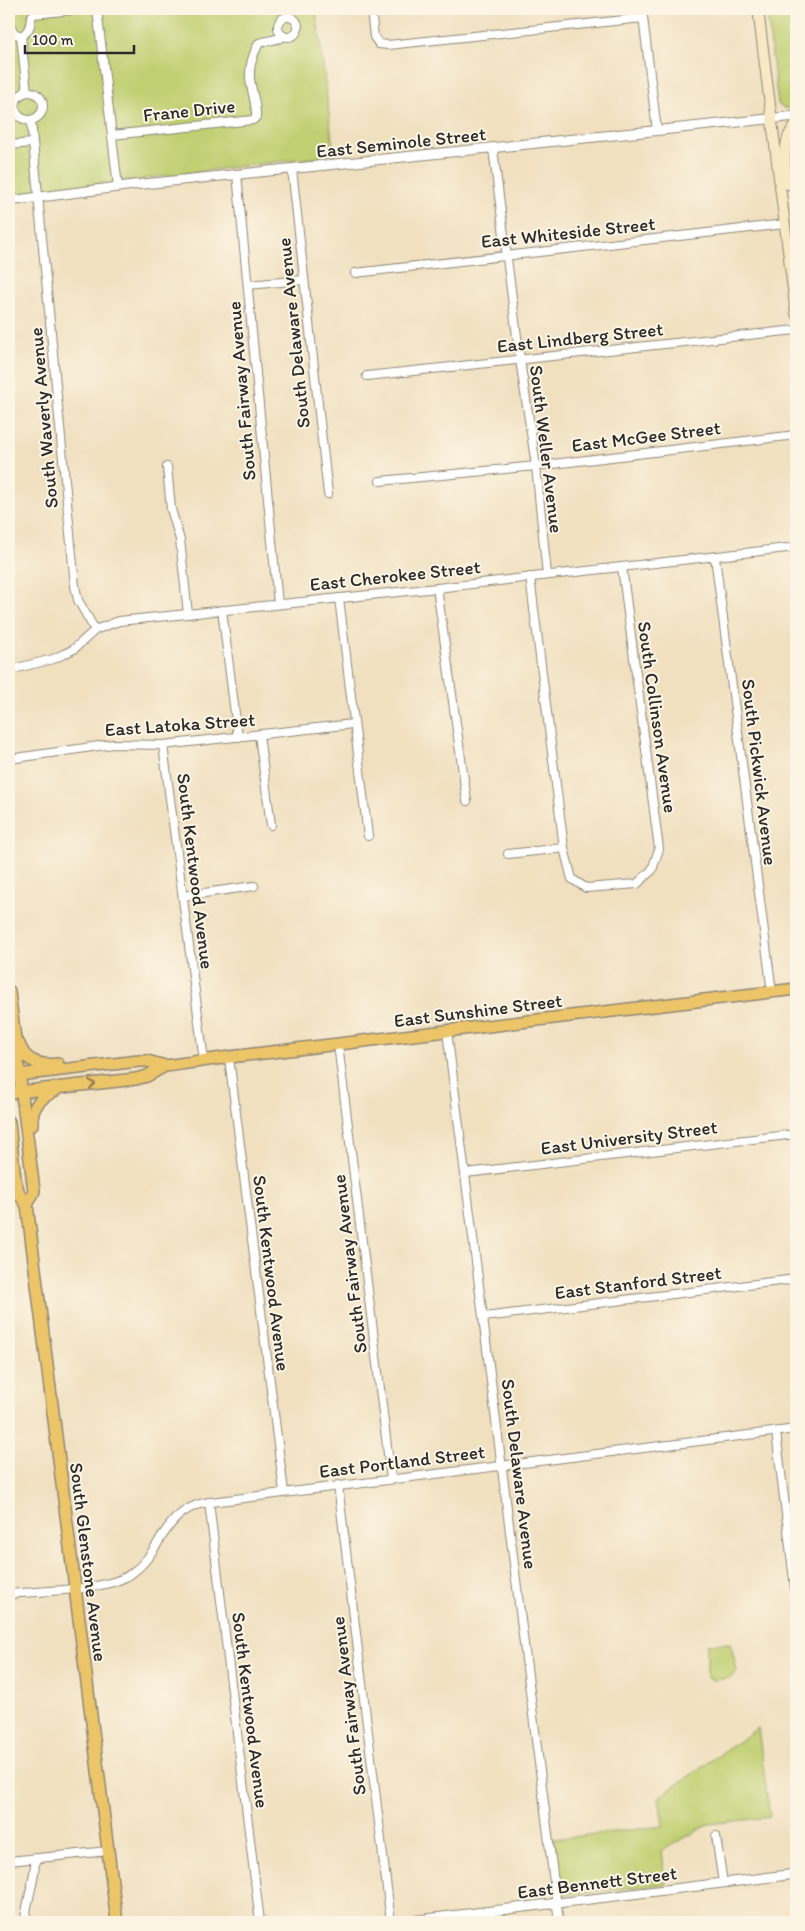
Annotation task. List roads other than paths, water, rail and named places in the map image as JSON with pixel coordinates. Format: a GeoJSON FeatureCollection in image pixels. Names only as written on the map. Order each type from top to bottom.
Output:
{"type":"FeatureCollection","features":[{"type":"Feature","properties":{"kind":"main road"},"geometry":{"type":"LineString","coordinates":[[758,9],[796,314]]}},
{"type":"Feature","properties":{"kind":"main road"},"geometry":{"type":"LineString","coordinates":[[783,207],[786,195],[785,146],[789,134],[796,124]]}},
{"type":"Feature","properties":{"kind":"main road","name":"East Sunshine Street"},"geometry":{"type":"LineString","coordinates":[[9,1093],[136,1079],[147,1076],[165,1066],[796,989]]}},
{"type":"Feature","properties":{"kind":"main road","name":"South Glenstone Avenue"},"geometry":{"type":"LineString","coordinates":[[9,990],[15,1034],[15,1076],[22,1091],[34,1191],[27,1205]]}},
{"type":"Feature","properties":{"kind":"main road"},"geometry":{"type":"LineString","coordinates":[[15,1034],[24,1054],[35,1063],[42,1065],[119,1058],[139,1061]]}},
{"type":"Feature","properties":{"kind":"main road","name":"East Sunshine Street"},"geometry":{"type":"LineString","coordinates":[[15,1076],[139,1061],[148,1061],[165,1066]]}},
{"type":"Feature","properties":{"kind":"main road"},"geometry":{"type":"LineString","coordinates":[[33,1181],[36,1171],[32,1112],[41,1099],[61,1087]]}},
{"type":"Feature","properties":{"kind":"main road","name":"South Glenstone Avenue"},"geometry":{"type":"LineString","coordinates":[[9,1122],[15,1180],[19,1194],[27,1205],[117,1922]]}},
{"type":"Feature","properties":{"kind":"street"},"geometry":{"type":"LineString","coordinates":[[22,36],[26,33],[31,23],[31,17],[34,14],[81,9]]}},
{"type":"Feature","properties":{"kind":"street"},"geometry":{"type":"LineString","coordinates":[[97,9],[118,187]]}},
{"type":"Feature","properties":{"kind":"street"},"geometry":{"type":"LineString","coordinates":[[371,9],[374,37],[379,44],[388,45],[643,18]]}},
{"type":"Feature","properties":{"kind":"street"},"geometry":{"type":"LineString","coordinates":[[642,9],[657,131]]}},
{"type":"Feature","properties":{"kind":"street"},"geometry":{"type":"LineString","coordinates":[[9,23],[14,33],[22,36]]}},
{"type":"Feature","properties":{"kind":"street","name":"Frane Drive"},"geometry":{"type":"LineString","coordinates":[[112,135],[253,120],[256,117],[257,110],[250,78],[253,56],[259,43],[281,38],[282,35]]}},
{"type":"Feature","properties":{"kind":"street"},"geometry":{"type":"LineString","coordinates":[[22,36],[27,92]]}},
{"type":"Feature","properties":{"kind":"street"},"geometry":{"type":"LineString","coordinates":[[27,92],[40,97],[43,105],[39,117],[31,121],[21,118],[15,110],[19,96],[27,92]]}},
{"type":"Feature","properties":{"kind":"street","name":"East Seminole Street"},"geometry":{"type":"LineString","coordinates":[[9,201],[237,174],[493,149],[796,116]]}},
{"type":"Feature","properties":{"kind":"street","name":"South Waverly Avenue"},"geometry":{"type":"LineString","coordinates":[[31,121],[75,586],[78,600],[95,630]]}},
{"type":"Feature","properties":{"kind":"street"},"geometry":{"type":"LineString","coordinates":[[9,145],[33,143]]}},
{"type":"Feature","properties":{"kind":"street","name":"South Weller Avenue"},"geometry":{"type":"LineString","coordinates":[[493,149],[520,360],[536,466],[546,576]]}},
{"type":"Feature","properties":{"kind":"street","name":"South Delaware Avenue"},"geometry":{"type":"LineString","coordinates":[[292,169],[328,494]]}},
{"type":"Feature","properties":{"kind":"street","name":"South Fairway Avenue"},"geometry":{"type":"LineString","coordinates":[[237,174],[278,604]]}},
{"type":"Feature","properties":{"kind":"street","name":"East Whiteside Street"},"geometry":{"type":"LineString","coordinates":[[355,273],[785,224]]}},
{"type":"Feature","properties":{"kind":"street"},"geometry":{"type":"LineString","coordinates":[[248,285],[303,280]]}},
{"type":"Feature","properties":{"kind":"street","name":"East Lindberg Street"},"geometry":{"type":"LineString","coordinates":[[368,376],[796,330]]}},
{"type":"Feature","properties":{"kind":"street","name":"East McGee Street"},"geometry":{"type":"LineString","coordinates":[[380,481],[536,466],[796,434]]}},
{"type":"Feature","properties":{"kind":"street"},"geometry":{"type":"LineString","coordinates":[[167,467],[171,509],[180,540],[188,614]]}},
{"type":"Feature","properties":{"kind":"street","name":"East Cherokee Street"},"geometry":{"type":"LineString","coordinates":[[9,670],[53,659],[74,648],[95,630],[119,621],[622,568],[796,547]]}},
{"type":"Feature","properties":{"kind":"street","name":"South Pickwick Avenue"},"geometry":{"type":"LineString","coordinates":[[715,557],[772,992]]}},
{"type":"Feature","properties":{"kind":"street","name":"South Collinson Avenue"},"geometry":{"type":"LineString","coordinates":[[564,848],[572,879],[586,888],[637,884],[652,870],[659,849],[622,568]]}},
{"type":"Feature","properties":{"kind":"street"},"geometry":{"type":"LineString","coordinates":[[508,854],[564,848],[530,577]]}},
{"type":"Feature","properties":{"kind":"street"},"geometry":{"type":"LineString","coordinates":[[437,588],[467,801]]}},
{"type":"Feature","properties":{"kind":"street"},"geometry":{"type":"LineString","coordinates":[[339,598],[368,836]]}},
{"type":"Feature","properties":{"kind":"street"},"geometry":{"type":"LineString","coordinates":[[222,610],[238,737]]}},
{"type":"Feature","properties":{"kind":"street","name":"East Latoka Street"},"geometry":{"type":"LineString","coordinates":[[9,759],[113,744],[164,745],[353,724]]}},
{"type":"Feature","properties":{"kind":"street"},"geometry":{"type":"LineString","coordinates":[[260,735],[271,825]]}},
{"type":"Feature","properties":{"kind":"street","name":"South Kentwood Avenue"},"geometry":{"type":"LineString","coordinates":[[164,745],[204,1061]]}},
{"type":"Feature","properties":{"kind":"street"},"geometry":{"type":"LineString","coordinates":[[183,896],[254,886]]}},
{"type":"Feature","properties":{"kind":"street","name":"South Delaware Avenue"},"geometry":{"type":"LineString","coordinates":[[447,1031],[559,1922]]}},
{"type":"Feature","properties":{"kind":"street","name":"South Fairway Avenue"},"geometry":{"type":"LineString","coordinates":[[338,1044],[391,1479]]}},
{"type":"Feature","properties":{"kind":"street","name":"South Kentwood Avenue"},"geometry":{"type":"LineString","coordinates":[[229,1058],[284,1492]]}},
{"type":"Feature","properties":{"kind":"street","name":"East University Street"},"geometry":{"type":"LineString","coordinates":[[466,1173],[796,1134]]}},
{"type":"Feature","properties":{"kind":"street","name":"East Stanford Street"},"geometry":{"type":"LineString","coordinates":[[484,1317],[796,1279]]}},
{"type":"Feature","properties":{"kind":"street","name":"East Portland Street"},"geometry":{"type":"LineString","coordinates":[[9,1594],[114,1583],[128,1576],[145,1561],[175,1517],[192,1506],[209,1502],[796,1429]]}},
{"type":"Feature","properties":{"kind":"street"},"geometry":{"type":"LineString","coordinates":[[776,1432],[796,1596]]}},
{"type":"Feature","properties":{"kind":"street","name":"South Fairway Avenue"},"geometry":{"type":"LineString","coordinates":[[338,1485],[391,1922]]}},
{"type":"Feature","properties":{"kind":"street","name":"South Kentwood Avenue"},"geometry":{"type":"LineString","coordinates":[[209,1502],[260,1922]]}},
{"type":"Feature","properties":{"kind":"street"},"geometry":{"type":"LineString","coordinates":[[716,1836],[723,1884]]}},
{"type":"Feature","properties":{"kind":"street"},"geometry":{"type":"LineString","coordinates":[[9,1860],[108,1851]]}},
{"type":"Feature","properties":{"kind":"street"},"geometry":{"type":"LineString","coordinates":[[25,1922],[35,1870],[35,1858]]}},
{"type":"Feature","properties":{"kind":"street","name":"East Bennett Street"},"geometry":{"type":"LineString","coordinates":[[402,1922],[796,1874]]}}]}
